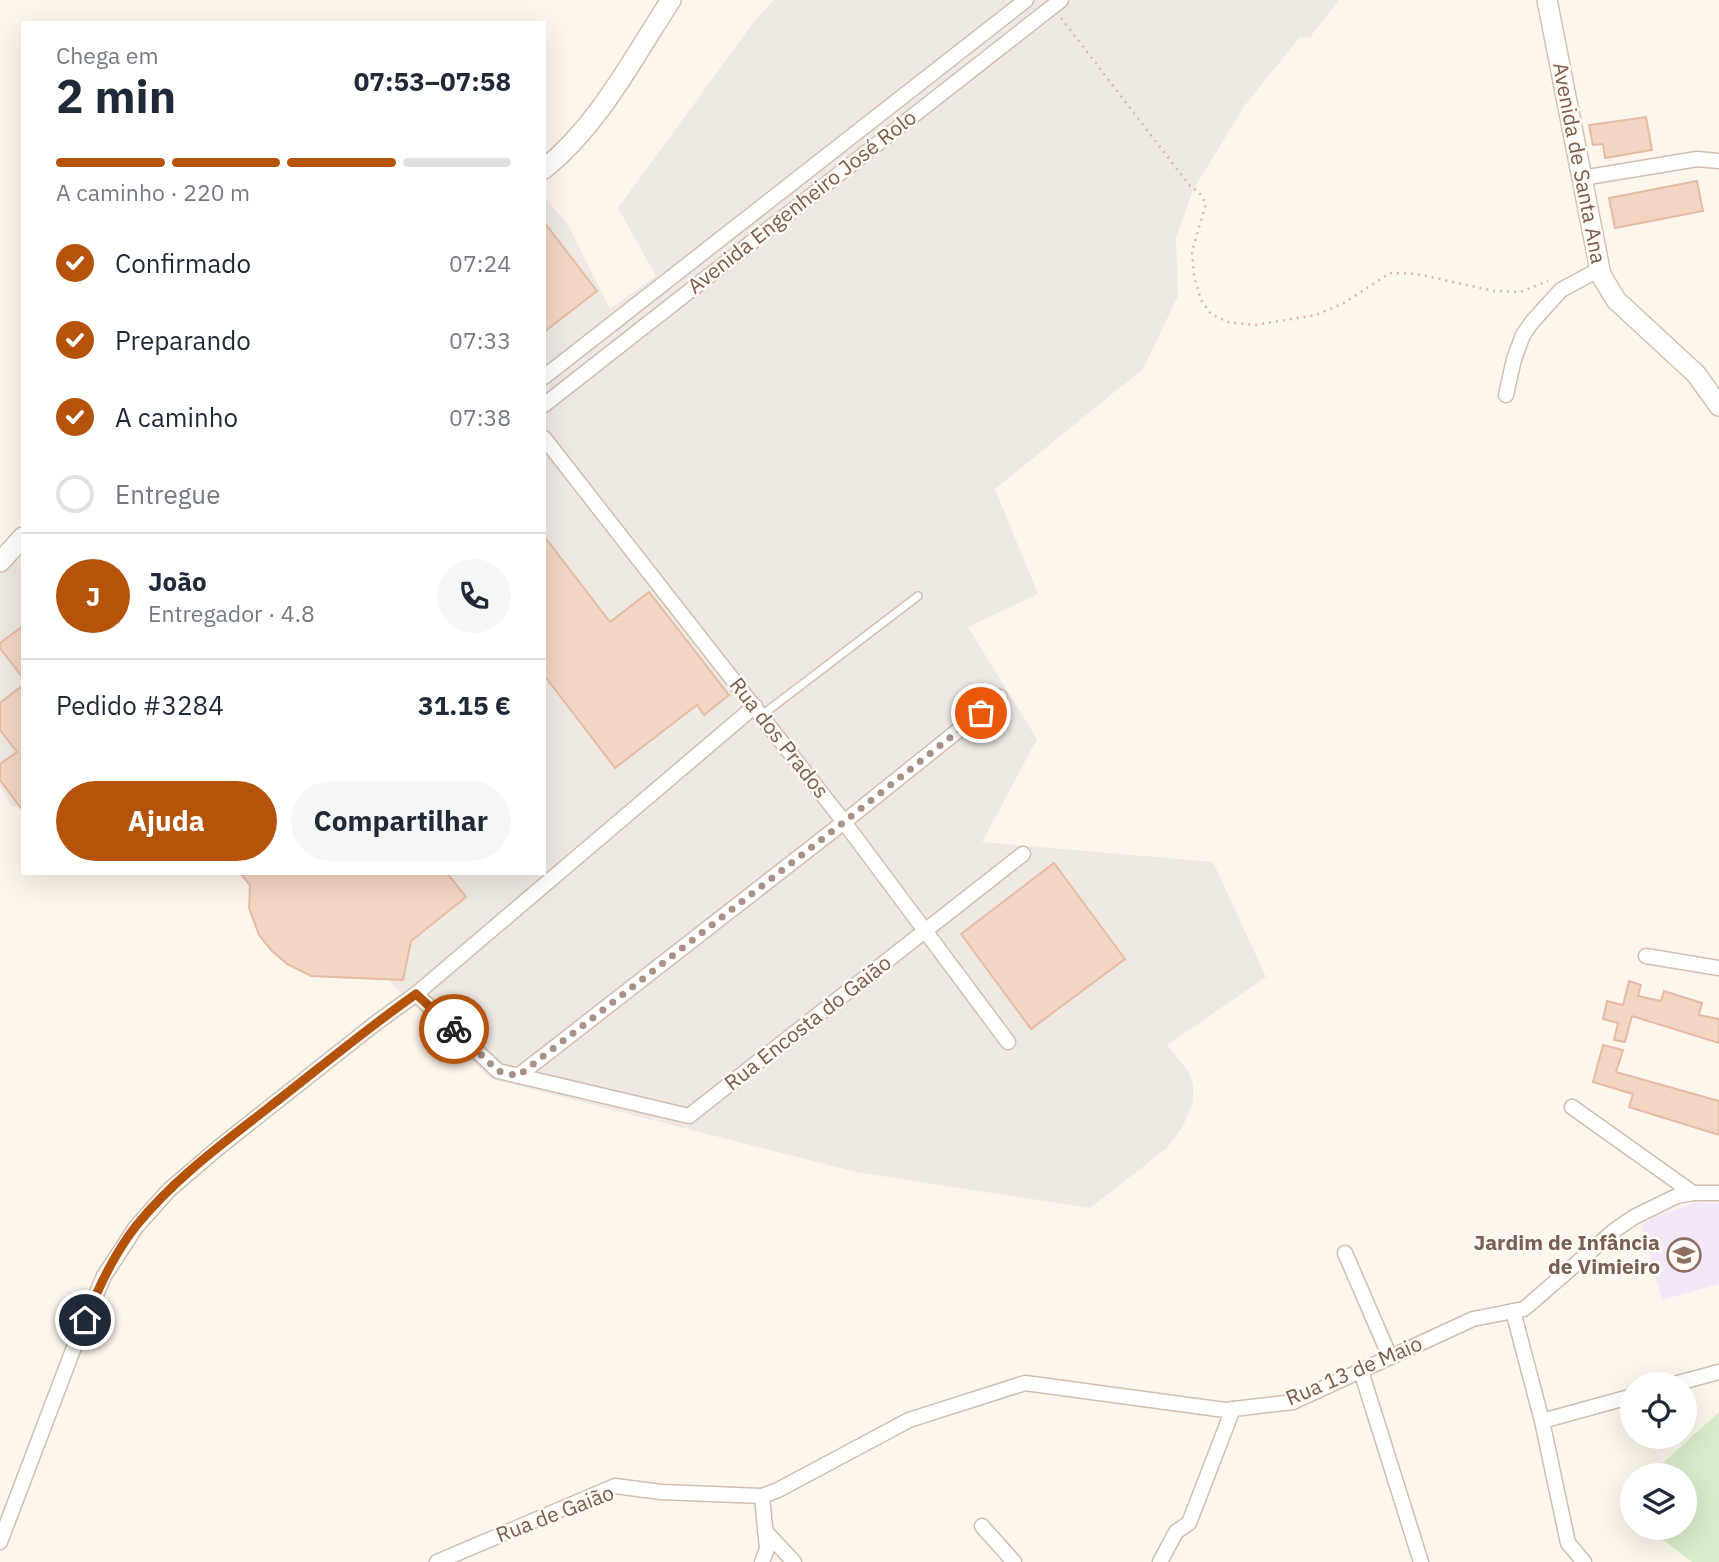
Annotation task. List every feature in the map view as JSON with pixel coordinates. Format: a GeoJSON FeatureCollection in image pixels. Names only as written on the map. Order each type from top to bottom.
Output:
{"type":"FeatureCollection","features":[{"type":"Feature","properties":{"kind":"street"},"geometry":{"type":"LineString","coordinates":[[546,167],[567,150],[595,116],[671,0]]}},
{"type":"Feature","properties":{"kind":"street","name":"Avenida Engenheiro José Rolo"},"geometry":{"type":"LineString","coordinates":[[546,375],[1026,0]]}},
{"type":"Feature","properties":{"kind":"street","name":"Avenida de Santa Ana"},"geometry":{"type":"LineString","coordinates":[[1547,0],[1600,269],[1616,300],[1696,374],[1719,407]]}},
{"type":"Feature","properties":{"kind":"street","name":"Avenida Engenheiro José Rolo"},"geometry":{"type":"LineString","coordinates":[[546,403],[1056,3]]}},
{"type":"Feature","properties":{"kind":"street"},"geometry":{"type":"LineString","coordinates":[[1582,178],[1697,159],[1719,161]]}},
{"type":"Feature","properties":{"kind":"street"},"geometry":{"type":"LineString","coordinates":[[1506,396],[1514,359],[1523,335],[1532,322],[1561,290],[1600,269]]}},
{"type":"Feature","properties":{"kind":"street","name":"Rua dos Prados"},"geometry":{"type":"LineString","coordinates":[[546,441],[758,710],[1008,1042]]}},
{"type":"Feature","properties":{"kind":"street"},"geometry":{"type":"LineString","coordinates":[[0,562],[21,539]]}},
{"type":"Feature","properties":{"kind":"street"},"geometry":{"type":"LineString","coordinates":[[416,994],[498,1071],[518,1076],[1000,697]]}},
{"type":"Feature","properties":{"kind":"street"},"geometry":{"type":"LineString","coordinates":[[0,1542],[104,1276],[135,1227],[169,1190],[218,1148],[365,1031],[416,994],[758,710]]}},
{"type":"Feature","properties":{"kind":"street","name":"Rua Encosta do Gaião"},"geometry":{"type":"LineString","coordinates":[[518,1076],[689,1116],[1023,855]]}},
{"type":"Feature","properties":{"kind":"street"},"geometry":{"type":"LineString","coordinates":[[1646,956],[1719,968]]}},
{"type":"Feature","properties":{"kind":"street"},"geometry":{"type":"LineString","coordinates":[[1572,1107],[1693,1193]]}},
{"type":"Feature","properties":{"kind":"street","name":"Rua 13 de Maio"},"geometry":{"type":"LineString","coordinates":[[762,1496],[909,1420],[1025,1383],[1225,1410],[1293,1402],[1473,1319],[1524,1309],[1615,1230],[1634,1217],[1677,1196],[1719,1193]]}},
{"type":"Feature","properties":{"kind":"street"},"geometry":{"type":"LineString","coordinates":[[1345,1253],[1390,1357]]}},
{"type":"Feature","properties":{"kind":"street"},"geometry":{"type":"LineString","coordinates":[[1513,1311],[1542,1421],[1568,1543],[1584,1562]]}},
{"type":"Feature","properties":{"kind":"street"},"geometry":{"type":"LineString","coordinates":[[1361,1371],[1421,1562]]}},
{"type":"Feature","properties":{"kind":"street"},"geometry":{"type":"LineString","coordinates":[[1697,1377],[1719,1371]]}},
{"type":"Feature","properties":{"kind":"street"},"geometry":{"type":"LineString","coordinates":[[1542,1421],[1620,1400]]}},
{"type":"Feature","properties":{"kind":"street"},"geometry":{"type":"LineString","coordinates":[[1160,1562],[1176,1532],[1189,1523],[1233,1409]]}},
{"type":"Feature","properties":{"kind":"street","name":"Rua de Gaião"},"geometry":{"type":"LineString","coordinates":[[438,1562],[615,1486],[661,1492],[762,1496]]}},
{"type":"Feature","properties":{"kind":"street"},"geometry":{"type":"LineString","coordinates":[[762,1496],[767,1549],[762,1562]]}},
{"type":"Feature","properties":{"kind":"street"},"geometry":{"type":"LineString","coordinates":[[982,1526],[1013,1562]]}},
{"type":"Feature","properties":{"kind":"street"},"geometry":{"type":"LineString","coordinates":[[765,1531],[794,1562]]}},
{"type":"Feature","properties":{"kind":"lane"},"geometry":{"type":"LineString","coordinates":[[758,710],[918,596]]}},
{"type":"Feature","properties":{"kind":"path"},"geometry":{"type":"LineString","coordinates":[[1056,3],[1206,204],[1192,251],[1194,276],[1201,300],[1211,314],[1228,322],[1255,326],[1316,315],[1343,303],[1390,273],[1417,274],[1494,291],[1520,292],[1550,280]]}},
{"type":"Feature","properties":{"kind":"shaded area"},"geometry":{"type":"Polygon","coordinates":[[[774,0],[1339,0],[1310,37],[1300,37],[1245,105],[1193,190],[1176,238],[1178,296],[1143,369],[995,489],[1038,594],[968,627],[1037,739],[982,842],[1213,862],[1266,977],[1167,1045],[1188,1071],[1193,1084],[1193,1102],[1183,1126],[1167,1148],[1090,1208],[856,1172],[491,1079],[386,978],[311,976],[291,966],[271,950],[259,935],[249,908],[250,885],[242,875],[546,875],[546,198],[568,225],[610,309],[656,276],[618,208],[756,19],[774,0]]]}},
{"type":"Feature","properties":{"kind":"shaded area"},"geometry":{"type":"Polygon","coordinates":[[[21,551],[21,808],[12,806],[0,787],[0,575],[21,551]]]}},
{"type":"Feature","properties":{"kind":"shaded area","name":"Jardim de Infância de Vimieiro"},"geometry":{"type":"Polygon","coordinates":[[[1696,1202],[1719,1203],[1719,1284],[1662,1300],[1641,1225],[1696,1202]]]}},
{"type":"Feature","properties":{"kind":"green space"},"geometry":{"type":"Polygon","coordinates":[[[1719,1412],[1719,1562],[1692,1562],[1664,1540],[1697,1540],[1697,1463],[1663,1463],[1678,1449],[1697,1449],[1697,1432],[1719,1412]]]}},
{"type":"Feature","properties":{"kind":"building"},"geometry":{"type":"Polygon","coordinates":[[[1646,117],[1652,150],[1605,158],[1603,144],[1593,145],[1589,125],[1646,117]]]}},
{"type":"Feature","properties":{"kind":"building"},"geometry":{"type":"Polygon","coordinates":[[[1697,181],[1703,211],[1615,228],[1609,198],[1697,181]]]}},
{"type":"Feature","properties":{"kind":"building"},"geometry":{"type":"Polygon","coordinates":[[[546,225],[597,291],[546,330],[546,225]]]}},
{"type":"Feature","properties":{"kind":"building"},"geometry":{"type":"Polygon","coordinates":[[[546,539],[610,622],[649,592],[729,695],[704,715],[697,705],[615,768],[546,678],[546,539]]]}},
{"type":"Feature","properties":{"kind":"building"},"geometry":{"type":"Polygon","coordinates":[[[21,627],[21,675],[0,648],[0,643],[21,627]]]}},
{"type":"Feature","properties":{"kind":"building"},"geometry":{"type":"Polygon","coordinates":[[[21,687],[21,808],[0,780],[0,764],[17,752],[0,730],[0,703],[21,687]]]}},
{"type":"Feature","properties":{"kind":"building"},"geometry":{"type":"Polygon","coordinates":[[[1054,863],[1125,959],[1031,1029],[961,934],[1054,863]]]}},
{"type":"Feature","properties":{"kind":"building"},"geometry":{"type":"Polygon","coordinates":[[[242,875],[449,875],[466,897],[411,941],[403,980],[311,976],[287,964],[259,935],[249,908],[250,885],[242,875]]]}},
{"type":"Feature","properties":{"kind":"building"},"geometry":{"type":"Polygon","coordinates":[[[1629,981],[1641,985],[1638,996],[1661,1001],[1664,991],[1702,1003],[1699,1015],[1719,1019],[1719,1043],[1632,1016],[1625,1042],[1614,1040],[1618,1023],[1603,1019],[1607,1001],[1623,1005],[1629,981]]]}},
{"type":"Feature","properties":{"kind":"building"},"geometry":{"type":"Polygon","coordinates":[[[1603,1045],[1623,1050],[1616,1072],[1719,1101],[1719,1135],[1629,1107],[1633,1094],[1593,1082],[1603,1045]]]}},
{"type":"Feature","properties":{"kind":"way so far"},"geometry":{"type":"LineString","coordinates":[[454,1029],[498,1071],[518,1076],[981,713]]}},
{"type":"Feature","properties":{"kind":"place","name":"Jardim de Infância de Vimieiro"},"geometry":{"type":"Point","coordinates":[1684,1255]}},
{"type":"Feature","properties":{"kind":"route"},"geometry":{"type":"LineString","coordinates":[[85,1320],[104,1276],[135,1227],[169,1190],[376,1023],[416,994],[454,1029]]}}]}
